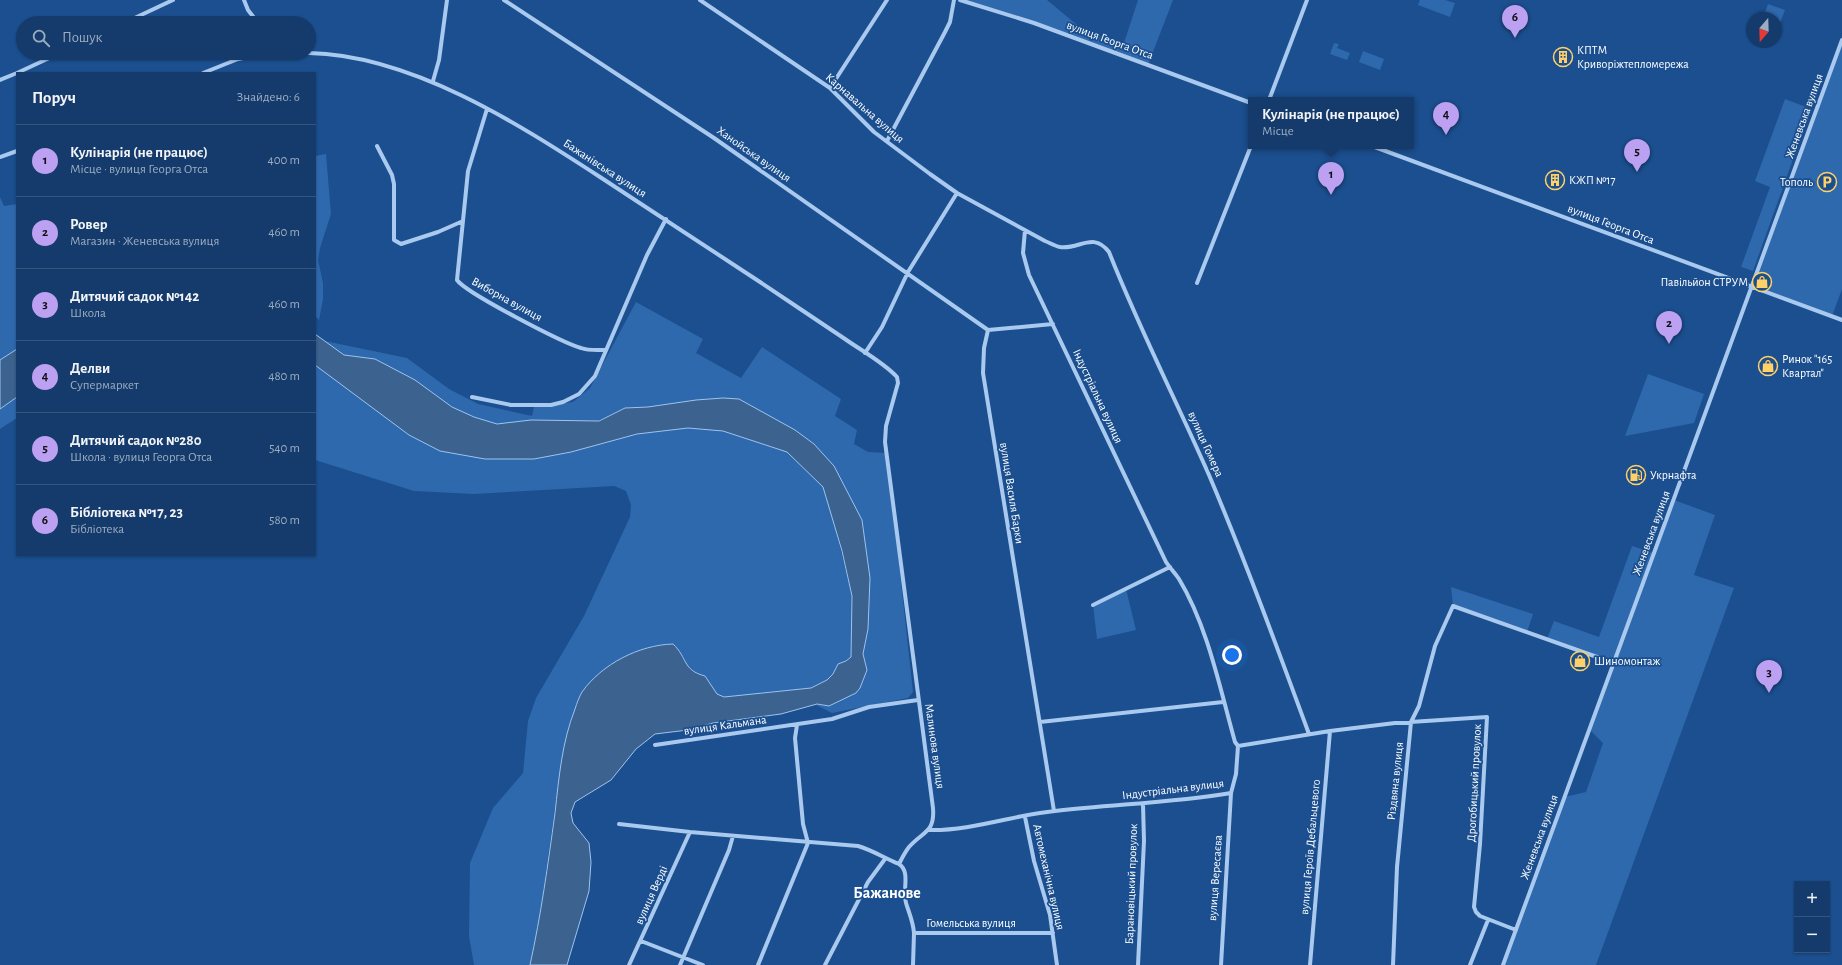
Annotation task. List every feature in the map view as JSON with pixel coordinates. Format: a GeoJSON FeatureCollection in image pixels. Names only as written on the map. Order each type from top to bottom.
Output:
{"type":"FeatureCollection","features":[{"type":"Feature","properties":{"kind":"street"},"geometry":{"type":"LineString","coordinates":[[139,16],[173,0]]}},
{"type":"Feature","properties":{"kind":"street"},"geometry":{"type":"LineString","coordinates":[[244,0],[248,10],[253,16]]}},
{"type":"Feature","properties":{"kind":"street"},"geometry":{"type":"LineString","coordinates":[[433,81],[439,60],[447,0]]}},
{"type":"Feature","properties":{"kind":"street","name":"Ханойська вулиця"},"geometry":{"type":"LineString","coordinates":[[504,0],[714,138],[908,272],[988,330]]}},
{"type":"Feature","properties":{"kind":"street","name":"Карнавальна вулиця"},"geometry":{"type":"LineString","coordinates":[[700,0],[830,88],[874,132],[957,193],[1025,230]]}},
{"type":"Feature","properties":{"kind":"street"},"geometry":{"type":"LineString","coordinates":[[830,88],[887,0]]}},
{"type":"Feature","properties":{"kind":"street"},"geometry":{"type":"LineString","coordinates":[[887,141],[950,22],[954,0]]}},
{"type":"Feature","properties":{"kind":"street","name":"вулиця Георга Отса"},"geometry":{"type":"LineString","coordinates":[[960,0],[1041,26],[1248,102]]}},
{"type":"Feature","properties":{"kind":"street"},"geometry":{"type":"LineString","coordinates":[[1270,97],[1307,0]]}},
{"type":"Feature","properties":{"kind":"street","name":"Женевська вулиця"},"geometry":{"type":"LineString","coordinates":[[1503,965],[1842,40]]}},
{"type":"Feature","properties":{"kind":"street","name":"Бажанівська вулиця"},"geometry":{"type":"LineString","coordinates":[[316,53],[339,55],[362,60],[433,81],[487,109],[551,145],[666,219],[866,353]]}},
{"type":"Feature","properties":{"kind":"street"},"geometry":{"type":"LineString","coordinates":[[19,72],[45,60]]}},
{"type":"Feature","properties":{"kind":"street"},"geometry":{"type":"LineString","coordinates":[[206,72],[236,60]]}},
{"type":"Feature","properties":{"kind":"street"},"geometry":{"type":"LineString","coordinates":[[0,80],[16,73]]}},
{"type":"Feature","properties":{"kind":"street","name":"Виборна вулиця"},"geometry":{"type":"LineString","coordinates":[[487,109],[468,171],[456,276],[459,284],[558,339],[581,348],[606,350]]}},
{"type":"Feature","properties":{"kind":"street"},"geometry":{"type":"LineString","coordinates":[[377,146],[393,180],[394,240],[397,243],[401,244],[463,222]]}},
{"type":"Feature","properties":{"kind":"street"},"geometry":{"type":"LineString","coordinates":[[1197,283],[1250,149]]}},
{"type":"Feature","properties":{"kind":"street","name":"вулиця Георга Отса"},"geometry":{"type":"LineString","coordinates":[[1380,149],[1842,320]]}},
{"type":"Feature","properties":{"kind":"street"},"geometry":{"type":"LineString","coordinates":[[0,157],[16,150]]}},
{"type":"Feature","properties":{"kind":"street"},"geometry":{"type":"LineString","coordinates":[[866,353],[882,327],[908,272],[957,193]]}},
{"type":"Feature","properties":{"kind":"street"},"geometry":{"type":"LineString","coordinates":[[472,397],[511,405],[551,405],[564,402],[579,394],[589,385],[595,376],[647,255],[666,219]]}},
{"type":"Feature","properties":{"kind":"street","name":"Індустріальна вулиця"},"geometry":{"type":"LineString","coordinates":[[929,830],[949,830],[1054,811],[1142,804],[1231,793],[1236,774],[1238,746],[1235,742],[1211,656],[1198,620],[1180,580],[1170,568],[1026,266],[1023,253],[1025,230]]}},
{"type":"Feature","properties":{"kind":"street","name":"вулиця Гомера"},"geometry":{"type":"LineString","coordinates":[[1025,230],[1060,247],[1093,242],[1100,243],[1109,252],[1130,306],[1188,428],[1224,511],[1259,599],[1309,734]]}},
{"type":"Feature","properties":{"kind":"street"},"geometry":{"type":"LineString","coordinates":[[988,330],[1053,324]]}},
{"type":"Feature","properties":{"kind":"street","name":"вулиця Василя Барки"},"geometry":{"type":"LineString","coordinates":[[988,330],[984,348],[983,372],[1054,811]]}},
{"type":"Feature","properties":{"kind":"street","name":"Малинова вулиця"},"geometry":{"type":"LineString","coordinates":[[866,353],[894,373],[897,377],[898,383],[886,426],[885,442],[934,820],[929,830]]}},
{"type":"Feature","properties":{"kind":"street"},"geometry":{"type":"LineString","coordinates":[[1093,606],[1170,568]]}},
{"type":"Feature","properties":{"kind":"street","name":"Різдвяна вулиця"},"geometry":{"type":"LineString","coordinates":[[1393,965],[1397,866],[1412,722],[1420,706],[1435,646],[1453,606],[1614,663]]}},
{"type":"Feature","properties":{"kind":"street","name":"вулиця Кальмана"},"geometry":{"type":"LineString","coordinates":[[656,745],[832,719],[869,707],[918,700]]}},
{"type":"Feature","properties":{"kind":"street"},"geometry":{"type":"LineString","coordinates":[[1040,722],[1223,702]]}},
{"type":"Feature","properties":{"kind":"street","name":"Дрогобицький провулок"},"geometry":{"type":"LineString","coordinates":[[1412,722],[1487,717],[1480,844],[1474,906],[1476,912],[1488,920],[1516,930]]}},
{"type":"Feature","properties":{"kind":"street"},"geometry":{"type":"LineString","coordinates":[[1238,746],[1330,731],[1412,722]]}},
{"type":"Feature","properties":{"kind":"street"},"geometry":{"type":"LineString","coordinates":[[758,965],[808,843],[803,824],[796,738],[797,725]]}},
{"type":"Feature","properties":{"kind":"street","name":"вулиця Героїв Дебальцевого"},"geometry":{"type":"LineString","coordinates":[[1310,965],[1330,731]]}},
{"type":"Feature","properties":{"kind":"street","name":"вулиця Вересаєва"},"geometry":{"type":"LineString","coordinates":[[1221,965],[1231,793]]}},
{"type":"Feature","properties":{"kind":"street","name":"Барановіцький провулок"},"geometry":{"type":"LineString","coordinates":[[1138,965],[1144,848],[1142,804]]}},
{"type":"Feature","properties":{"kind":"street","name":"Автомеханічна вулиця"},"geometry":{"type":"LineString","coordinates":[[1025,817],[1034,861],[1050,915],[1056,965]]}},
{"type":"Feature","properties":{"kind":"street"},"geometry":{"type":"LineString","coordinates":[[619,824],[808,843],[858,846],[869,849],[886,859],[899,864],[909,847],[929,830]]}},
{"type":"Feature","properties":{"kind":"street","name":"вулиця Верді"},"geometry":{"type":"LineString","coordinates":[[629,965],[690,832]]}},
{"type":"Feature","properties":{"kind":"street"},"geometry":{"type":"LineString","coordinates":[[680,965],[729,850],[733,836]]}},
{"type":"Feature","properties":{"kind":"street"},"geometry":{"type":"LineString","coordinates":[[825,965],[868,882],[886,859]]}},
{"type":"Feature","properties":{"kind":"street","name":"Гомельська вулиця"},"geometry":{"type":"LineString","coordinates":[[899,864],[904,869],[906,877],[906,902],[912,917],[914,933],[1053,933]]}},
{"type":"Feature","properties":{"kind":"street"},"geometry":{"type":"LineString","coordinates":[[1470,965],[1488,920]]}},
{"type":"Feature","properties":{"kind":"street"},"geometry":{"type":"LineString","coordinates":[[913,965],[914,933]]}},
{"type":"Feature","properties":{"kind":"street"},"geometry":{"type":"LineString","coordinates":[[641,940],[703,965]]}},
{"type":"Feature","properties":{"kind":"shaded area"},"geometry":{"type":"Polygon","coordinates":[[[960,0],[1047,0],[1082,29],[1123,46],[1138,0],[1173,0],[1148,65],[1034,23],[960,0]]]}},
{"type":"Feature","properties":{"kind":"shaded area"},"geometry":{"type":"Polygon","coordinates":[[[1420,0],[1445,0],[1455,3],[1450,17],[1418,5],[1420,0]]]}},
{"type":"Feature","properties":{"kind":"shaded area"},"geometry":{"type":"Polygon","coordinates":[[[1768,4],[1785,10],[1782,18],[1782,12],[1765,12],[1768,4]]]}},
{"type":"Feature","properties":{"kind":"shaded area"},"geometry":{"type":"Polygon","coordinates":[[[1842,40],[1842,289],[1832,316],[1752,287],[1842,40]]]}},
{"type":"Feature","properties":{"kind":"shaded area"},"geometry":{"type":"Polygon","coordinates":[[[1334,43],[1339,44],[1337,48],[1350,53],[1347,60],[1330,54],[1334,43]]]}},
{"type":"Feature","properties":{"kind":"shaded area"},"geometry":{"type":"Polygon","coordinates":[[[1363,51],[1384,59],[1380,70],[1359,62],[1363,51]]]}},
{"type":"Feature","properties":{"kind":"shaded area"},"geometry":{"type":"Polygon","coordinates":[[[1785,99],[1811,109],[1753,271],[1741,267],[1770,187],[1755,181],[1785,99]]]}},
{"type":"Feature","properties":{"kind":"shaded area"},"geometry":{"type":"Polygon","coordinates":[[[326,154],[331,214],[320,248],[318,260],[323,283],[323,299],[319,320],[316,317],[316,156],[326,154]]]}},
{"type":"Feature","properties":{"kind":"shaded area"},"geometry":{"type":"Polygon","coordinates":[[[0,197],[4,206],[16,204],[16,350],[0,360],[0,197]]]}},
{"type":"Feature","properties":{"kind":"shaded area"},"geometry":{"type":"Polygon","coordinates":[[[636,302],[703,339],[696,353],[741,378],[762,347],[841,399],[835,416],[857,430],[854,444],[868,452],[887,453],[913,692],[908,698],[832,713],[816,705],[829,705],[856,693],[860,688],[867,670],[863,654],[868,629],[870,578],[862,520],[849,496],[834,523],[852,596],[851,657],[838,664],[833,674],[827,680],[811,688],[760,693],[749,697],[691,699],[556,800],[539,923],[530,965],[474,965],[469,936],[470,863],[493,808],[523,773],[528,721],[536,698],[584,616],[630,517],[631,505],[626,491],[614,486],[474,494],[414,491],[316,460],[316,339],[407,358],[449,389],[478,404],[532,416],[534,407],[573,402],[590,388],[636,302]],[[648,407],[625,408],[597,421],[600,444],[637,434],[681,428],[648,407]]]}},
{"type":"Feature","properties":{"kind":"shaded area"},"geometry":{"type":"Polygon","coordinates":[[[316,335],[344,355],[375,359],[415,380],[452,407],[474,417],[497,424],[531,420],[599,421],[625,408],[648,407],[696,400],[723,398],[739,399],[795,430],[814,444],[834,466],[862,520],[870,578],[868,629],[863,654],[867,670],[860,688],[856,693],[829,706],[817,704],[781,714],[713,723],[688,730],[655,734],[636,749],[611,780],[575,802],[571,813],[573,823],[589,843],[591,862],[589,891],[567,965],[530,965],[544,889],[564,747],[577,702],[582,692],[600,673],[622,658],[647,648],[673,644],[678,649],[689,667],[705,676],[717,694],[724,697],[811,688],[827,680],[833,674],[838,664],[851,657],[852,596],[842,551],[823,487],[787,452],[723,431],[688,428],[637,434],[571,452],[534,459],[485,459],[440,451],[409,435],[316,366],[316,335]]]}},
{"type":"Feature","properties":{"kind":"shaded area"},"geometry":{"type":"Polygon","coordinates":[[[16,350],[16,398],[0,409],[0,360],[16,350]]]}},
{"type":"Feature","properties":{"kind":"shaded area"},"geometry":{"type":"Polygon","coordinates":[[[1648,374],[1704,394],[1694,423],[1625,436],[1648,374]]]}},
{"type":"Feature","properties":{"kind":"shaded area"},"geometry":{"type":"Polygon","coordinates":[[[16,398],[16,419],[0,429],[0,409],[16,398]]]}},
{"type":"Feature","properties":{"kind":"shaded area"},"geometry":{"type":"Polygon","coordinates":[[[1674,500],[1715,515],[1694,575],[1734,588],[1596,965],[1503,965],[1565,797],[1586,792],[1603,743],[1590,730],[1614,663],[1547,639],[1554,621],[1599,637],[1632,546],[1654,553],[1674,500]]]}},
{"type":"Feature","properties":{"kind":"shaded area"},"geometry":{"type":"Polygon","coordinates":[[[1451,587],[1533,614],[1527,632],[1453,606],[1451,587]]]}},
{"type":"Feature","properties":{"kind":"shaded area"},"geometry":{"type":"Polygon","coordinates":[[[1126,589],[1136,630],[1097,639],[1093,605],[1126,589]]]}},
{"type":"Feature","properties":{"kind":"place","name":"Бібліотека №17, 23"},"geometry":{"type":"Point","coordinates":[1515,38]}},
{"type":"Feature","properties":{"kind":"place","name":"КПТМ Криворіжтепломережа"},"geometry":{"type":"Point","coordinates":[1563,57]}},
{"type":"Feature","properties":{"kind":"place","name":"Делви"},"geometry":{"type":"Point","coordinates":[1446,135]}},
{"type":"Feature","properties":{"kind":"place","name":"Дитячий садок №280"},"geometry":{"type":"Point","coordinates":[1637,172]}},
{"type":"Feature","properties":{"kind":"place","name":"КЖП №17"},"geometry":{"type":"Point","coordinates":[1555,180]}},
{"type":"Feature","properties":{"kind":"place","name":"Тополь"},"geometry":{"type":"Point","coordinates":[1827,182]}},
{"type":"Feature","properties":{"kind":"place","name":"Кулінарія (не працює)"},"geometry":{"type":"Point","coordinates":[1331,195]}},
{"type":"Feature","properties":{"kind":"place","name":"Павільйон СТРУМ"},"geometry":{"type":"Point","coordinates":[1762,282]}},
{"type":"Feature","properties":{"kind":"place","name":"Ровер"},"geometry":{"type":"Point","coordinates":[1669,344]}},
{"type":"Feature","properties":{"kind":"place","name":"Ринок \"165 Квартал\""},"geometry":{"type":"Point","coordinates":[1768,366]}},
{"type":"Feature","properties":{"kind":"place","name":"Укрнафта"},"geometry":{"type":"Point","coordinates":[1636,475]}},
{"type":"Feature","properties":{"kind":"place","name":"Шиномонтаж"},"geometry":{"type":"Point","coordinates":[1580,661]}},
{"type":"Feature","properties":{"kind":"place","name":"Дитячий садок №142"},"geometry":{"type":"Point","coordinates":[1769,693]}},
{"type":"Feature","properties":{"kind":"district","name":"Бажанове"},"geometry":{"type":"Point","coordinates":[887,893]}}]}
